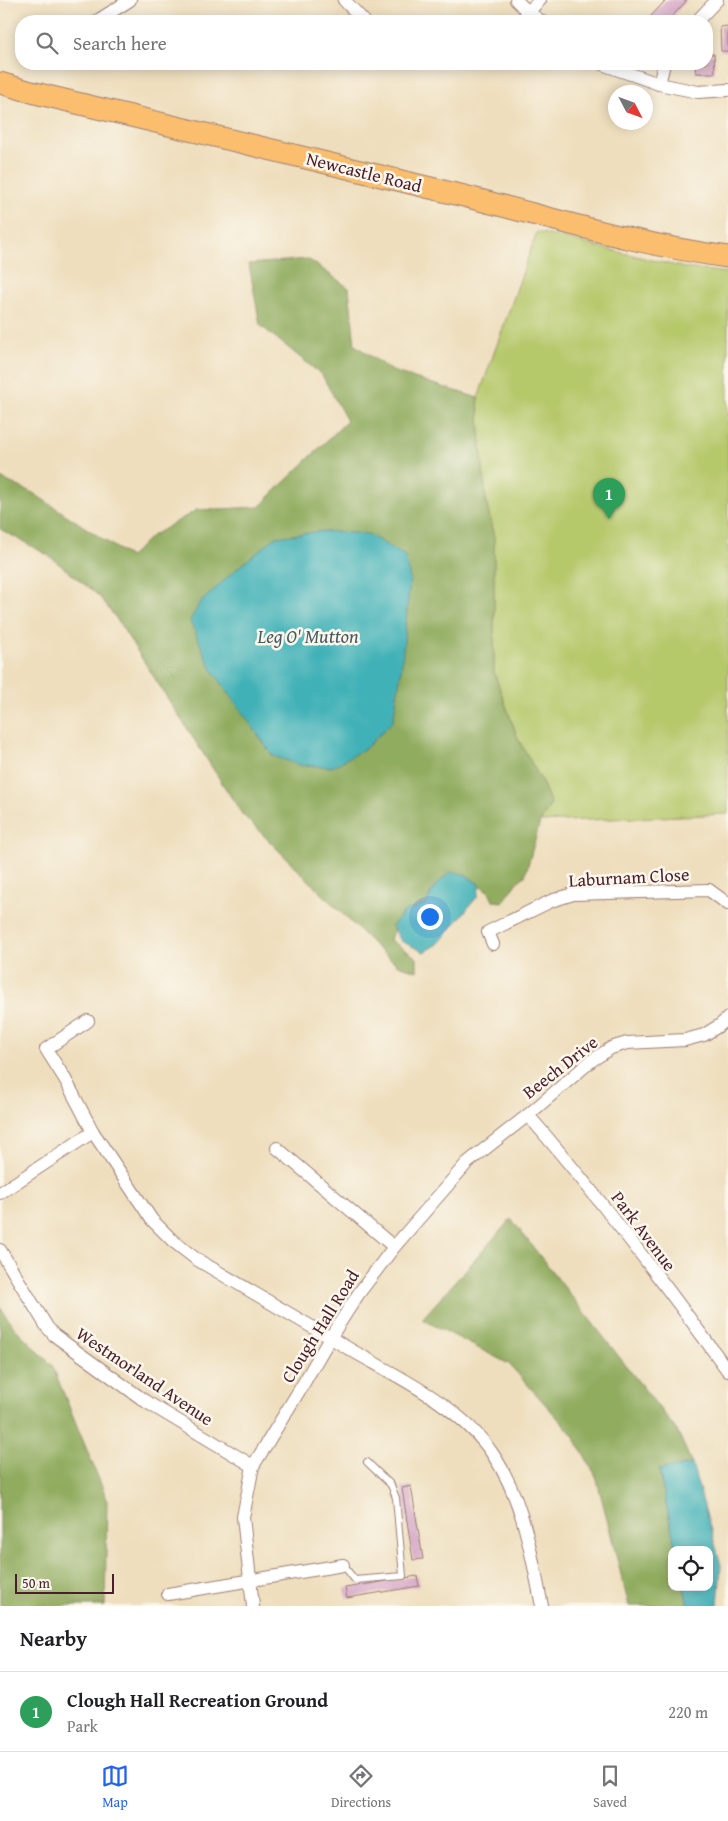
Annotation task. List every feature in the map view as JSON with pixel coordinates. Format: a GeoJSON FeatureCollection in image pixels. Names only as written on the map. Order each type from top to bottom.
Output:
{"type":"FeatureCollection","features":[{"type":"Feature","properties":{"kind":"highway","name":"Newcastle Road"},"geometry":{"type":"LineString","coordinates":[[0,82],[512,208],[604,234],[685,252],[728,257]]}},
{"type":"Feature","properties":{"kind":"street"},"geometry":{"type":"LineString","coordinates":[[106,15],[130,0]]}},
{"type":"Feature","properties":{"kind":"street"},"geometry":{"type":"LineString","coordinates":[[344,0],[358,15]]}},
{"type":"Feature","properties":{"kind":"street"},"geometry":{"type":"LineString","coordinates":[[516,0],[532,15]]}},
{"type":"Feature","properties":{"kind":"street"},"geometry":{"type":"LineString","coordinates":[[528,12],[540,0]]}},
{"type":"Feature","properties":{"kind":"street"},"geometry":{"type":"LineString","coordinates":[[703,15],[717,0]]}},
{"type":"Feature","properties":{"kind":"street"},"geometry":{"type":"LineString","coordinates":[[619,70],[658,84],[698,92],[728,90]]}},
{"type":"Feature","properties":{"kind":"street"},"geometry":{"type":"LineString","coordinates":[[658,84],[662,70]]}},
{"type":"Feature","properties":{"kind":"street","name":"Laburnam Close"},"geometry":{"type":"LineString","coordinates":[[493,944],[488,932],[551,901],[573,894],[709,890],[728,904]]}},
{"type":"Feature","properties":{"kind":"street","name":"Beech Drive"},"geometry":{"type":"LineString","coordinates":[[528,1115],[591,1061],[611,1048],[627,1043],[685,1040],[704,1035],[728,1018]]}},
{"type":"Feature","properties":{"kind":"street"},"geometry":{"type":"LineString","coordinates":[[88,1021],[46,1049],[65,1079],[93,1132],[152,1220],[173,1241],[196,1259],[442,1404],[463,1421],[492,1452],[518,1503],[542,1606]]}},
{"type":"Feature","properties":{"kind":"street","name":"Clough Hall Road"},"geometry":{"type":"LineString","coordinates":[[253,1606],[243,1517],[252,1466],[359,1293],[394,1247],[468,1163],[528,1115]]}},
{"type":"Feature","properties":{"kind":"street","name":"Park Avenue"},"geometry":{"type":"LineString","coordinates":[[528,1115],[593,1192],[728,1371]]}},
{"type":"Feature","properties":{"kind":"street"},"geometry":{"type":"LineString","coordinates":[[0,1192],[93,1132]]}},
{"type":"Feature","properties":{"kind":"street"},"geometry":{"type":"LineString","coordinates":[[277,1148],[394,1247]]}},
{"type":"Feature","properties":{"kind":"street","name":"Westmorland Avenue"},"geometry":{"type":"LineString","coordinates":[[0,1250],[47,1327],[54,1335],[145,1401],[252,1466]]}},
{"type":"Feature","properties":{"kind":"street"},"geometry":{"type":"LineString","coordinates":[[168,1594],[343,1565]]}},
{"type":"Feature","properties":{"kind":"lane"},"geometry":{"type":"LineString","coordinates":[[343,1565],[355,1580],[403,1576],[396,1498],[391,1485],[367,1462]]}},
{"type":"Feature","properties":{"kind":"green space"},"geometry":{"type":"Polygon","coordinates":[[[537,232],[685,268],[728,273],[728,814],[540,822],[551,804],[541,780],[518,739],[494,673],[494,538],[486,501],[478,398],[537,232]]]}},
{"type":"Feature","properties":{"kind":"green space"},"geometry":{"type":"Polygon","coordinates":[[[308,259],[349,288],[355,345],[392,371],[478,398],[486,501],[494,538],[494,673],[518,739],[541,780],[551,804],[540,822],[525,876],[517,882],[503,902],[493,901],[489,892],[465,874],[435,886],[426,904],[401,915],[395,924],[390,940],[417,958],[417,971],[398,965],[375,946],[242,814],[116,618],[99,596],[48,555],[0,529],[0,478],[33,493],[130,557],[150,537],[197,510],[259,507],[347,421],[322,375],[260,325],[249,264],[308,259]]]}},
{"type":"Feature","properties":{"kind":"green space"},"geometry":{"type":"Polygon","coordinates":[[[511,1219],[678,1432],[692,1464],[659,1471],[675,1546],[668,1546],[668,1591],[685,1591],[688,1606],[629,1606],[596,1476],[573,1435],[509,1364],[422,1319],[511,1219]]]}},
{"type":"Feature","properties":{"kind":"green space"},"geometry":{"type":"Polygon","coordinates":[[[0,1307],[13,1326],[52,1365],[107,1499],[105,1606],[0,1606],[0,1307]]]}},
{"type":"Feature","properties":{"kind":"water","name":"Leg O' Mutton"},"geometry":{"type":"Polygon","coordinates":[[[323,531],[368,534],[405,556],[410,579],[401,672],[393,721],[366,748],[332,767],[299,765],[273,756],[211,668],[190,621],[199,604],[234,571],[276,537],[323,531]]]}},
{"type":"Feature","properties":{"kind":"water"},"geometry":{"type":"Polygon","coordinates":[[[450,872],[465,874],[480,885],[477,897],[439,943],[424,952],[401,941],[392,926],[404,912],[426,904],[435,886],[450,872]]]}},
{"type":"Feature","properties":{"kind":"water"},"geometry":{"type":"Polygon","coordinates":[[[692,1464],[721,1565],[718,1606],[688,1606],[685,1591],[713,1591],[713,1546],[675,1546],[659,1470],[692,1464]]]}},
{"type":"Feature","properties":{"kind":"building"},"geometry":{"type":"Polygon","coordinates":[[[666,0],[687,0],[673,15],[652,15],[666,0]]]}},
{"type":"Feature","properties":{"kind":"building"},"geometry":{"type":"Polygon","coordinates":[[[728,26],[728,51],[721,51],[720,27],[728,26]]]}},
{"type":"Feature","properties":{"kind":"building"},"geometry":{"type":"Polygon","coordinates":[[[714,54],[715,73],[696,73],[696,70],[713,70],[714,54]]]}},
{"type":"Feature","properties":{"kind":"building"},"geometry":{"type":"Polygon","coordinates":[[[411,1486],[423,1559],[413,1560],[402,1488],[411,1486]]]}},
{"type":"Feature","properties":{"kind":"building"},"geometry":{"type":"Polygon","coordinates":[[[417,1576],[419,1586],[347,1598],[345,1588],[417,1576]]]}},
{"type":"Feature","properties":{"kind":"place","name":"Clough Hall Recreation Ground"},"geometry":{"type":"Point","coordinates":[609,519]}}]}
